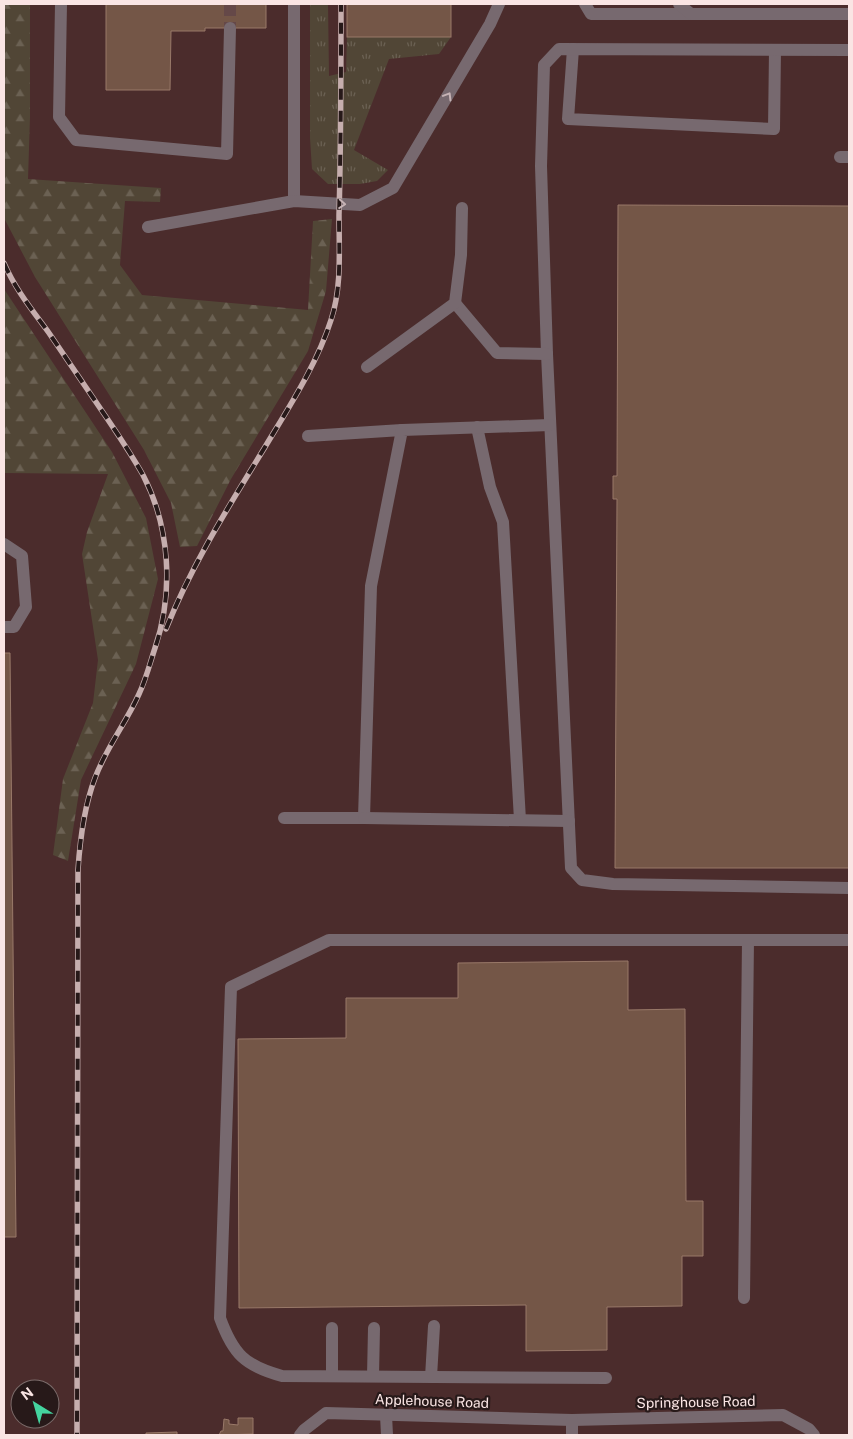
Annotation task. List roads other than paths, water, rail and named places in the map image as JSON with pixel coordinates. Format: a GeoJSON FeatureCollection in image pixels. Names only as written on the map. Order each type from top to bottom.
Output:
{"type":"FeatureCollection","features":[{"type":"Feature","properties":{"kind":"street"},"geometry":{"type":"LineString","coordinates":[[61,4],[59,117],[76,140],[226,154],[230,28]]}},
{"type":"Feature","properties":{"kind":"street"},"geometry":{"type":"LineString","coordinates":[[294,4],[294,201]]}},
{"type":"Feature","properties":{"kind":"street"},"geometry":{"type":"LineString","coordinates":[[148,227],[294,201],[360,205],[393,188],[490,24],[499,4]]}},
{"type":"Feature","properties":{"kind":"street"},"geometry":{"type":"LineString","coordinates":[[585,4],[591,14],[849,14]]}},
{"type":"Feature","properties":{"kind":"street"},"geometry":{"type":"LineString","coordinates":[[679,4],[691,14]]}},
{"type":"Feature","properties":{"kind":"street"},"geometry":{"type":"LineString","coordinates":[[849,50],[559,49],[544,65],[541,166],[550,425],[571,868],[582,880],[613,884],[849,888]]}},
{"type":"Feature","properties":{"kind":"street"},"geometry":{"type":"LineString","coordinates":[[573,49],[568,120],[774,129],[775,50]]}},
{"type":"Feature","properties":{"kind":"street"},"geometry":{"type":"LineString","coordinates":[[367,367],[455,303],[461,255],[462,208]]}},
{"type":"Feature","properties":{"kind":"street"},"geometry":{"type":"LineString","coordinates":[[455,303],[497,353],[547,354]]}},
{"type":"Feature","properties":{"kind":"street"},"geometry":{"type":"LineString","coordinates":[[308,436],[402,430],[550,425]]}},
{"type":"Feature","properties":{"kind":"street"},"geometry":{"type":"LineString","coordinates":[[478,427],[490,487],[503,522],[520,820]]}},
{"type":"Feature","properties":{"kind":"street"},"geometry":{"type":"LineString","coordinates":[[364,818],[371,586],[402,430]]}},
{"type":"Feature","properties":{"kind":"street"},"geometry":{"type":"LineString","coordinates":[[4,544],[22,556],[26,607],[14,627],[4,627]]}},
{"type":"Feature","properties":{"kind":"street"},"geometry":{"type":"LineString","coordinates":[[284,818],[569,821]]}},
{"type":"Feature","properties":{"kind":"street"},"geometry":{"type":"LineString","coordinates":[[606,1378],[282,1376],[260,1370],[241,1357],[228,1340],[220,1318],[231,987],[329,940],[849,940]]}},
{"type":"Feature","properties":{"kind":"street"},"geometry":{"type":"LineString","coordinates":[[744,1298],[748,940]]}},
{"type":"Feature","properties":{"kind":"street"},"geometry":{"type":"LineString","coordinates":[[431,1377],[434,1326]]}},
{"type":"Feature","properties":{"kind":"street"},"geometry":{"type":"LineString","coordinates":[[332,1328],[332,1376]]}},
{"type":"Feature","properties":{"kind":"street"},"geometry":{"type":"LineString","coordinates":[[373,1376],[374,1328]]}},
{"type":"Feature","properties":{"kind":"street","name":"Applehouse Road"},"geometry":{"type":"LineString","coordinates":[[300,1435],[326,1413],[572,1420]]}},
{"type":"Feature","properties":{"kind":"street"},"geometry":{"type":"LineString","coordinates":[[386,1415],[387,1435]]}},
{"type":"Feature","properties":{"kind":"street","name":"Springhouse Road"},"geometry":{"type":"LineString","coordinates":[[572,1420],[783,1415],[809,1429],[814,1435]]}},
{"type":"Feature","properties":{"kind":"street"},"geometry":{"type":"LineString","coordinates":[[572,1420],[572,1435]]}},
{"type":"Feature","properties":{"kind":"tunnel"},"geometry":{"type":"LineString","coordinates":[[230,4],[230,28]]}},
{"type":"Feature","properties":{"kind":"railway"},"geometry":{"type":"LineString","coordinates":[[166,629],[187,581],[212,536],[302,385],[318,353],[335,307],[339,268],[341,4]]}},
{"type":"Feature","properties":{"kind":"railway"},"geometry":{"type":"LineString","coordinates":[[4,263],[19,291],[128,449],[143,475],[159,516],[166,560],[165,605],[155,648],[139,694],[95,778],[85,812],[80,847],[78,870],[77,1435]]}}]}
